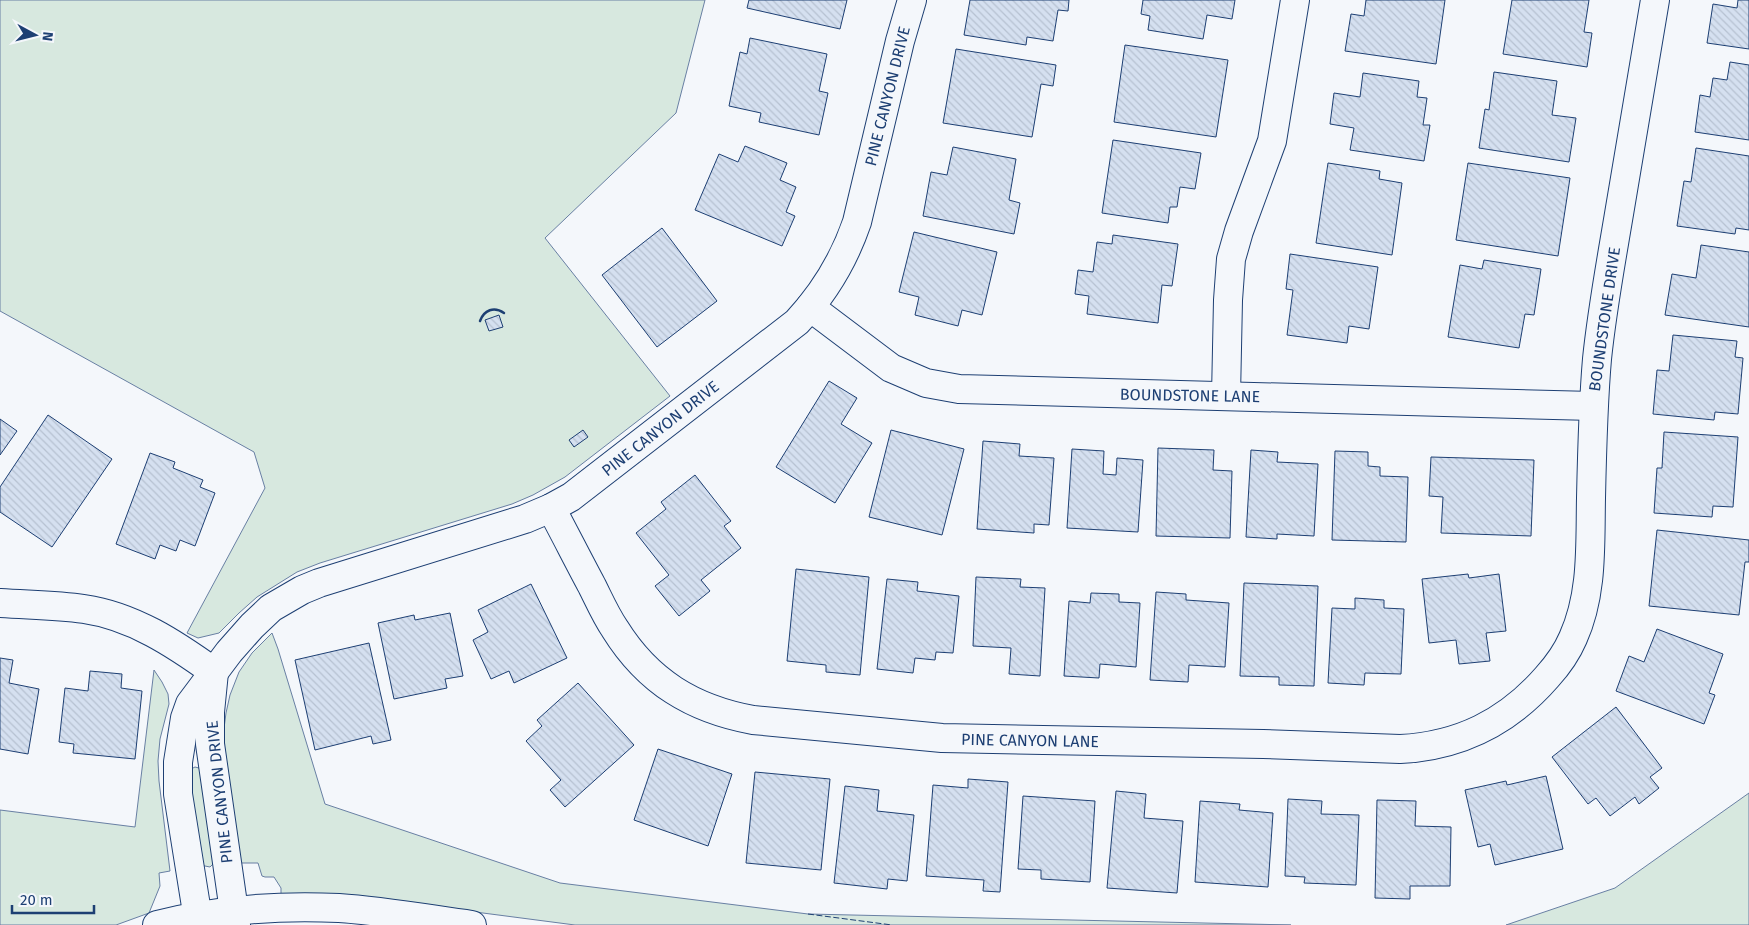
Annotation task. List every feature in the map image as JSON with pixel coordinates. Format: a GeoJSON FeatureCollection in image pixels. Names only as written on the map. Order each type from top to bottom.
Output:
{"type":"FeatureCollection","features":[{"type":"Feature","properties":{"kind":"street","name":"PINE CANYON DRIVE"},"geometry":{"type":"LineString","coordinates":[[198,921],[178,794],[178,762],[182,730],[190,704],[235,644],[271,608],[302,590],[319,583],[525,519],[571,497],[788,329],[810,307],[826,287],[858,222],[900,41],[912,0]]}},
{"type":"Feature","properties":{"kind":"street"},"geometry":{"type":"LineString","coordinates":[[1226,396],[1228,300],[1231,259],[1239,231],[1272,141],[1295,0]]}},
{"type":"Feature","properties":{"kind":"street","name":"BOUNDSTONE DRIVE"},"geometry":{"type":"LineString","coordinates":[[1573,640],[1585,602],[1590,558],[1593,406],[1602,318],[1655,0]]}},
{"type":"Feature","properties":{"kind":"street","name":"BOUNDSTONE LANE"},"geometry":{"type":"LineString","coordinates":[[810,307],[891,368],[936,385],[972,390],[1593,406]]}},
{"type":"Feature","properties":{"kind":"street","name":"PINE CANYON LANE"},"geometry":{"type":"LineString","coordinates":[[551,508],[614,628],[641,663],[664,685],[679,695],[717,712],[753,720],[942,738],[1421,748],[1457,740],[1502,717],[1522,703],[1537,689],[1573,640]]}},
{"type":"Feature","properties":{"kind":"street"},"geometry":{"type":"LineString","coordinates":[[0,603],[85,609],[122,618],[142,626],[214,672]]}},
{"type":"Feature","properties":{"kind":"street","name":"PINE CANYON DRIVE"},"geometry":{"type":"LineString","coordinates":[[214,672],[210,712],[210,744],[235,918]]}},
{"type":"Feature","properties":{"kind":"street"},"geometry":{"type":"LineString","coordinates":[[157,925],[235,918],[272,908],[340,908],[472,925]]}},
{"type":"Feature","properties":{"kind":"shaded area"},"geometry":{"type":"Polygon","coordinates":[[[0,0],[705,0],[676,113],[545,238],[670,396],[565,477],[533,495],[512,504],[320,563],[297,572],[257,597],[219,633],[198,638],[187,633],[265,488],[254,452],[0,311],[0,0]]]}},
{"type":"Feature","properties":{"kind":"shaded area"},"geometry":{"type":"Polygon","coordinates":[[[272,633],[325,804],[560,883],[808,914],[1291,925],[575,925],[383,900],[281,895],[281,888],[274,877],[262,876],[258,863],[240,863],[223,736],[230,695],[239,672],[252,653],[272,633]]]}},
{"type":"Feature","properties":{"kind":"shaded area"},"geometry":{"type":"Polygon","coordinates":[[[154,670],[168,694],[169,704],[160,739],[158,761],[170,871],[159,873],[160,886],[149,913],[116,925],[0,925],[0,810],[135,827],[154,670]]]}},
{"type":"Feature","properties":{"kind":"shaded area"},"geometry":{"type":"Polygon","coordinates":[[[195,767],[199,768],[203,773],[215,857],[210,867],[200,865],[197,859],[189,770],[195,767]]]}},
{"type":"Feature","properties":{"kind":"shaded area"},"geometry":{"type":"Polygon","coordinates":[[[1749,793],[1749,925],[1506,925],[1615,888],[1749,793]]]}},
{"type":"Feature","properties":{"kind":"building"},"geometry":{"type":"Polygon","coordinates":[[[749,0],[847,0],[840,29],[747,8],[749,0]]]}},
{"type":"Feature","properties":{"kind":"building"},"geometry":{"type":"Polygon","coordinates":[[[970,0],[1069,0],[1068,11],[1058,10],[1053,41],[1027,37],[1026,45],[964,35],[970,0]]]}},
{"type":"Feature","properties":{"kind":"building"},"geometry":{"type":"Polygon","coordinates":[[[1143,0],[1235,0],[1232,19],[1207,15],[1203,39],[1148,30],[1150,16],[1141,14],[1143,0]]]}},
{"type":"Feature","properties":{"kind":"building"},"geometry":{"type":"Polygon","coordinates":[[[1366,0],[1445,0],[1436,64],[1345,51],[1351,14],[1364,16],[1366,0]]]}},
{"type":"Feature","properties":{"kind":"building"},"geometry":{"type":"Polygon","coordinates":[[[1512,0],[1589,0],[1584,32],[1592,33],[1587,67],[1503,54],[1512,0]]]}},
{"type":"Feature","properties":{"kind":"building"},"geometry":{"type":"Polygon","coordinates":[[[1738,0],[1749,0],[1749,49],[1707,43],[1713,4],[1737,8],[1738,0]]]}},
{"type":"Feature","properties":{"kind":"building"},"geometry":{"type":"Polygon","coordinates":[[[750,38],[827,54],[819,91],[828,93],[819,135],[759,122],[761,113],[729,106],[740,52],[747,54],[750,38]]]}},
{"type":"Feature","properties":{"kind":"building"},"geometry":{"type":"Polygon","coordinates":[[[1125,45],[1228,60],[1216,137],[1114,122],[1125,45]]]}},
{"type":"Feature","properties":{"kind":"building"},"geometry":{"type":"Polygon","coordinates":[[[956,49],[1056,65],[1053,86],[1041,84],[1032,137],[943,123],[956,49]]]}},
{"type":"Feature","properties":{"kind":"building"},"geometry":{"type":"Polygon","coordinates":[[[1730,62],[1749,65],[1749,140],[1695,132],[1700,95],[1710,97],[1713,78],[1727,80],[1730,62]]]}},
{"type":"Feature","properties":{"kind":"building"},"geometry":{"type":"Polygon","coordinates":[[[1494,72],[1557,81],[1552,115],[1576,118],[1569,162],[1479,148],[1485,109],[1489,110],[1494,72]]]}},
{"type":"Feature","properties":{"kind":"building"},"geometry":{"type":"Polygon","coordinates":[[[1363,73],[1419,81],[1417,97],[1427,98],[1423,125],[1430,125],[1424,161],[1350,150],[1354,128],[1330,124],[1334,93],[1360,97],[1363,73]]]}},
{"type":"Feature","properties":{"kind":"building"},"geometry":{"type":"Polygon","coordinates":[[[1113,140],[1201,153],[1195,189],[1180,187],[1177,207],[1170,207],[1168,223],[1102,213],[1113,140]]]}},
{"type":"Feature","properties":{"kind":"building"},"geometry":{"type":"Polygon","coordinates":[[[745,146],[787,163],[780,180],[796,187],[786,212],[795,216],[782,246],[695,210],[719,154],[738,162],[745,146]]]}},
{"type":"Feature","properties":{"kind":"building"},"geometry":{"type":"Polygon","coordinates":[[[953,147],[1016,159],[1009,200],[1020,203],[1014,234],[923,216],[931,172],[947,175],[953,147]]]}},
{"type":"Feature","properties":{"kind":"building"},"geometry":{"type":"Polygon","coordinates":[[[1696,148],[1749,156],[1749,230],[1736,228],[1735,234],[1677,226],[1684,181],[1691,182],[1696,148]]]}},
{"type":"Feature","properties":{"kind":"building"},"geometry":{"type":"Polygon","coordinates":[[[1328,163],[1380,171],[1379,179],[1402,183],[1392,255],[1316,243],[1328,163]]]}},
{"type":"Feature","properties":{"kind":"building"},"geometry":{"type":"Polygon","coordinates":[[[1468,163],[1570,178],[1558,256],[1456,240],[1468,163]]]}},
{"type":"Feature","properties":{"kind":"building"},"geometry":{"type":"Polygon","coordinates":[[[662,228],[717,301],[657,347],[602,275],[662,228]]]}},
{"type":"Feature","properties":{"kind":"building"},"geometry":{"type":"Polygon","coordinates":[[[914,232],[997,252],[982,315],[962,310],[958,326],[915,315],[919,297],[899,292],[914,232]]]}},
{"type":"Feature","properties":{"kind":"building"},"geometry":{"type":"Polygon","coordinates":[[[1113,235],[1178,244],[1172,286],[1162,285],[1158,323],[1087,314],[1089,296],[1075,294],[1078,270],[1093,272],[1097,242],[1112,244],[1113,235]]]}},
{"type":"Feature","properties":{"kind":"building"},"geometry":{"type":"Polygon","coordinates":[[[1701,245],[1749,252],[1749,327],[1665,315],[1672,274],[1696,278],[1701,245]]]}},
{"type":"Feature","properties":{"kind":"building"},"geometry":{"type":"Polygon","coordinates":[[[1290,254],[1378,267],[1369,329],[1349,326],[1347,343],[1287,335],[1293,290],[1286,289],[1290,254]]]}},
{"type":"Feature","properties":{"kind":"building"},"geometry":{"type":"Polygon","coordinates":[[[1484,260],[1541,269],[1534,315],[1525,314],[1519,348],[1448,337],[1460,265],[1482,269],[1484,260]]]}},
{"type":"Feature","properties":{"kind":"building"},"geometry":{"type":"Polygon","coordinates":[[[499,315],[503,327],[489,331],[485,320],[499,315]]]}},
{"type":"Feature","properties":{"kind":"building"},"geometry":{"type":"Polygon","coordinates":[[[1673,335],[1737,341],[1735,357],[1743,358],[1738,414],[1715,412],[1714,420],[1653,414],[1657,370],[1669,371],[1673,335]]]}},
{"type":"Feature","properties":{"kind":"building"},"geometry":{"type":"Polygon","coordinates":[[[829,381],[857,398],[841,424],[872,443],[835,503],[776,467],[829,381]]]}},
{"type":"Feature","properties":{"kind":"building"},"geometry":{"type":"Polygon","coordinates":[[[48,415],[112,459],[52,547],[0,512],[0,487],[48,415]]]}},
{"type":"Feature","properties":{"kind":"building"},"geometry":{"type":"Polygon","coordinates":[[[0,419],[17,431],[0,455],[0,419]]]}},
{"type":"Feature","properties":{"kind":"building"},"geometry":{"type":"Polygon","coordinates":[[[583,430],[588,437],[574,447],[569,440],[583,430]]]}},
{"type":"Feature","properties":{"kind":"building"},"geometry":{"type":"Polygon","coordinates":[[[891,430],[964,449],[942,535],[869,517],[891,430]]]}},
{"type":"Feature","properties":{"kind":"building"},"geometry":{"type":"Polygon","coordinates":[[[1664,432],[1738,437],[1733,507],[1713,506],[1712,517],[1654,513],[1657,468],[1662,468],[1664,432]]]}},
{"type":"Feature","properties":{"kind":"building"},"geometry":{"type":"Polygon","coordinates":[[[983,441],[1020,444],[1019,456],[1054,458],[1049,525],[1034,524],[1034,533],[977,529],[983,441]]]}},
{"type":"Feature","properties":{"kind":"building"},"geometry":{"type":"Polygon","coordinates":[[[1158,448],[1214,450],[1213,470],[1232,471],[1230,538],[1156,536],[1158,448]]]}},
{"type":"Feature","properties":{"kind":"building"},"geometry":{"type":"Polygon","coordinates":[[[1072,449],[1104,451],[1103,474],[1116,475],[1117,458],[1143,460],[1138,532],[1067,528],[1072,449]]]}},
{"type":"Feature","properties":{"kind":"building"},"geometry":{"type":"Polygon","coordinates":[[[1251,450],[1278,452],[1277,462],[1318,464],[1314,536],[1277,534],[1277,539],[1246,537],[1251,450]]]}},
{"type":"Feature","properties":{"kind":"building"},"geometry":{"type":"Polygon","coordinates":[[[1335,451],[1368,452],[1368,466],[1380,467],[1380,476],[1408,477],[1406,542],[1332,540],[1335,451]]]}},
{"type":"Feature","properties":{"kind":"building"},"geometry":{"type":"Polygon","coordinates":[[[150,453],[175,462],[173,468],[203,480],[200,487],[215,493],[195,546],[180,540],[176,551],[160,545],[155,559],[116,544],[150,453]]]}},
{"type":"Feature","properties":{"kind":"building"},"geometry":{"type":"Polygon","coordinates":[[[1431,457],[1534,460],[1531,536],[1441,533],[1443,497],[1429,496],[1431,457]]]}},
{"type":"Feature","properties":{"kind":"building"},"geometry":{"type":"Polygon","coordinates":[[[695,475],[731,521],[724,526],[741,548],[701,580],[710,591],[679,616],[655,586],[669,575],[636,533],[666,509],[661,502],[695,475]]]}},
{"type":"Feature","properties":{"kind":"building"},"geometry":{"type":"Polygon","coordinates":[[[1657,530],[1749,540],[1749,562],[1745,562],[1739,615],[1649,606],[1657,530]]]}},
{"type":"Feature","properties":{"kind":"building"},"geometry":{"type":"Polygon","coordinates":[[[796,569],[869,577],[860,675],[826,672],[826,665],[787,661],[796,569]]]}},
{"type":"Feature","properties":{"kind":"building"},"geometry":{"type":"Polygon","coordinates":[[[1468,574],[1469,578],[1499,574],[1506,631],[1486,633],[1490,661],[1459,664],[1456,640],[1429,643],[1422,579],[1468,574]]]}},
{"type":"Feature","properties":{"kind":"building"},"geometry":{"type":"Polygon","coordinates":[[[976,577],[1021,579],[1020,587],[1045,588],[1040,676],[1009,674],[1011,648],[973,646],[976,577]]]}},
{"type":"Feature","properties":{"kind":"building"},"geometry":{"type":"Polygon","coordinates":[[[887,579],[918,582],[917,591],[959,596],[953,653],[936,652],[935,660],[915,658],[913,673],[877,669],[887,579]]]}},
{"type":"Feature","properties":{"kind":"building"},"geometry":{"type":"Polygon","coordinates":[[[1244,583],[1318,586],[1314,686],[1279,685],[1279,677],[1240,676],[1244,583]]]}},
{"type":"Feature","properties":{"kind":"building"},"geometry":{"type":"Polygon","coordinates":[[[531,584],[567,658],[514,683],[509,671],[491,679],[473,640],[488,632],[478,610],[531,584]]]}},
{"type":"Feature","properties":{"kind":"building"},"geometry":{"type":"Polygon","coordinates":[[[1156,592],[1186,594],[1186,600],[1229,603],[1225,667],[1189,665],[1188,682],[1150,680],[1156,592]]]}},
{"type":"Feature","properties":{"kind":"building"},"geometry":{"type":"Polygon","coordinates":[[[1091,593],[1119,594],[1119,602],[1140,603],[1136,667],[1100,664],[1099,678],[1064,676],[1069,601],[1090,603],[1091,593]]]}},
{"type":"Feature","properties":{"kind":"building"},"geometry":{"type":"Polygon","coordinates":[[[1355,598],[1384,600],[1384,608],[1404,609],[1401,674],[1365,673],[1364,685],[1328,683],[1332,608],[1355,609],[1355,598]]]}},
{"type":"Feature","properties":{"kind":"building"},"geometry":{"type":"Polygon","coordinates":[[[450,613],[463,676],[445,679],[447,688],[394,699],[378,623],[414,615],[415,620],[450,613]]]}},
{"type":"Feature","properties":{"kind":"building"},"geometry":{"type":"Polygon","coordinates":[[[1657,629],[1723,654],[1709,693],[1715,695],[1704,724],[1616,691],[1629,656],[1644,662],[1657,629]]]}},
{"type":"Feature","properties":{"kind":"building"},"geometry":{"type":"Polygon","coordinates":[[[369,643],[391,740],[373,744],[371,736],[315,750],[295,660],[369,643]]]}},
{"type":"Feature","properties":{"kind":"building"},"geometry":{"type":"Polygon","coordinates":[[[0,658],[13,660],[9,683],[39,689],[28,754],[0,749],[0,658]]]}},
{"type":"Feature","properties":{"kind":"building"},"geometry":{"type":"Polygon","coordinates":[[[90,671],[122,674],[121,688],[142,691],[135,759],[73,753],[74,744],[59,742],[65,688],[88,691],[90,671]]]}},
{"type":"Feature","properties":{"kind":"building"},"geometry":{"type":"Polygon","coordinates":[[[578,683],[634,745],[565,807],[550,790],[561,780],[526,741],[542,726],[537,720],[578,683]]]}},
{"type":"Feature","properties":{"kind":"building"},"geometry":{"type":"Polygon","coordinates":[[[1616,707],[1662,768],[1650,777],[1659,788],[1639,804],[1635,797],[1610,816],[1596,798],[1588,804],[1552,757],[1616,707]]]}},
{"type":"Feature","properties":{"kind":"building"},"geometry":{"type":"Polygon","coordinates":[[[658,749],[732,774],[708,846],[634,820],[658,749]]]}},
{"type":"Feature","properties":{"kind":"building"},"geometry":{"type":"Polygon","coordinates":[[[755,772],[830,779],[821,870],[746,863],[755,772]]]}},
{"type":"Feature","properties":{"kind":"building"},"geometry":{"type":"Polygon","coordinates":[[[1546,776],[1563,849],[1495,865],[1490,844],[1478,847],[1465,790],[1506,781],[1507,785],[1546,776]]]}},
{"type":"Feature","properties":{"kind":"building"},"geometry":{"type":"Polygon","coordinates":[[[968,779],[1008,782],[1000,892],[983,891],[984,880],[926,876],[933,785],[968,788],[968,779]]]}},
{"type":"Feature","properties":{"kind":"building"},"geometry":{"type":"Polygon","coordinates":[[[845,786],[879,790],[877,811],[914,815],[907,881],[888,879],[887,889],[834,883],[845,786]]]}},
{"type":"Feature","properties":{"kind":"building"},"geometry":{"type":"Polygon","coordinates":[[[1116,791],[1146,794],[1144,818],[1183,821],[1177,893],[1107,888],[1116,791]]]}},
{"type":"Feature","properties":{"kind":"building"},"geometry":{"type":"Polygon","coordinates":[[[1023,796],[1095,801],[1090,882],[1041,879],[1041,870],[1018,869],[1023,796]]]}},
{"type":"Feature","properties":{"kind":"building"},"geometry":{"type":"Polygon","coordinates":[[[1288,799],[1322,801],[1321,814],[1359,815],[1356,885],[1304,883],[1305,877],[1285,876],[1288,799]]]}},
{"type":"Feature","properties":{"kind":"building"},"geometry":{"type":"Polygon","coordinates":[[[1377,800],[1416,801],[1415,826],[1451,827],[1450,886],[1410,886],[1410,899],[1375,898],[1377,800]]]}},
{"type":"Feature","properties":{"kind":"building"},"geometry":{"type":"Polygon","coordinates":[[[1200,801],[1240,804],[1239,810],[1273,813],[1268,887],[1195,882],[1200,801]]]}},
{"type":"Feature","properties":{"kind":"fence"},"geometry":{"type":"LineString","coordinates":[[808,914],[892,925]]}},
{"type":"Feature","properties":{"kind":"wall"},"geometry":{"type":"LineString","coordinates":[[480,321],[484,314],[490,310],[504,313]]}}]}
